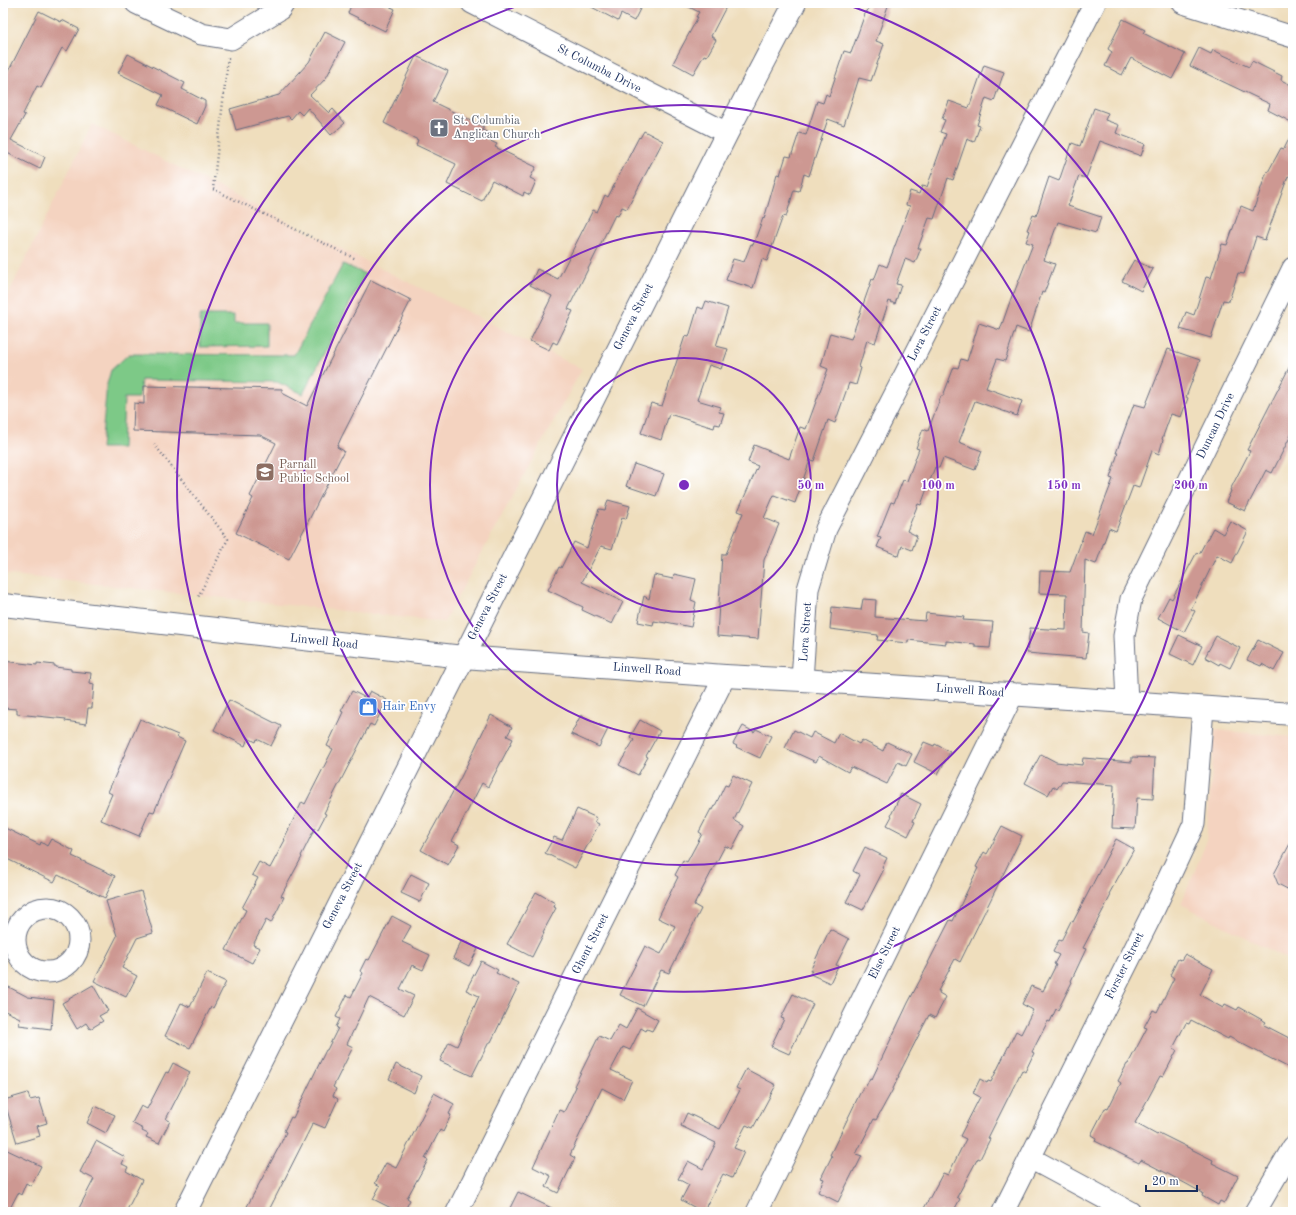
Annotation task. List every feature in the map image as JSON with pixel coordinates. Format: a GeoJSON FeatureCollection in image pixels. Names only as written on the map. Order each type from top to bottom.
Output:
{"type":"FeatureCollection","features":[{"type":"Feature","properties":{"kind":"main road","name":"Geneva Street"},"geometry":{"type":"LineString","coordinates":[[185,1212],[727,133],[795,3]]}},
{"type":"Feature","properties":{"kind":"main road","name":"Linwell Road"},"geometry":{"type":"LineString","coordinates":[[3,605],[463,657],[1293,714]]}},
{"type":"Feature","properties":{"kind":"street"},"geometry":{"type":"LineString","coordinates":[[136,3],[201,34],[231,39],[280,9],[284,3]]}},
{"type":"Feature","properties":{"kind":"street","name":"St Columba Drive"},"geometry":{"type":"LineString","coordinates":[[472,3],[727,133]]}},
{"type":"Feature","properties":{"kind":"street","name":"Lora Street"},"geometry":{"type":"LineString","coordinates":[[802,680],[808,589],[826,529],[1095,3]]}},
{"type":"Feature","properties":{"kind":"street"},"geometry":{"type":"LineString","coordinates":[[1182,3],[1293,37]]}},
{"type":"Feature","properties":{"kind":"street","name":"Duncan Drive"},"geometry":{"type":"LineString","coordinates":[[1127,702],[1124,636],[1131,599],[1293,268]]}},
{"type":"Feature","properties":{"kind":"street","name":"Ghent Street"},"geometry":{"type":"LineString","coordinates":[[457,1212],[725,676]]}},
{"type":"Feature","properties":{"kind":"street","name":"Else Street"},"geometry":{"type":"LineString","coordinates":[[757,1212],[1013,694]]}},
{"type":"Feature","properties":{"kind":"street","name":"Forster Street"},"geometry":{"type":"LineString","coordinates":[[1003,1212],[1150,918],[1194,824],[1203,708]]}},
{"type":"Feature","properties":{"kind":"street"},"geometry":{"type":"LineString","coordinates":[[1255,1212],[1293,1147]]}},
{"type":"Feature","properties":{"kind":"street"},"geometry":{"type":"LineString","coordinates":[[1030,1158],[1130,1212]]}},
{"type":"Feature","properties":{"kind":"path"},"geometry":{"type":"LineString","coordinates":[[231,39],[213,189],[356,259]]}},
{"type":"Feature","properties":{"kind":"path"},"geometry":{"type":"LineString","coordinates":[[154,444],[228,539],[198,597]]}},
{"type":"Feature","properties":{"kind":"shaded area","name":"Parnall Public School"},"geometry":{"type":"Polygon","coordinates":[[[92,124],[582,369],[444,622],[3,574],[3,305],[92,124]]]}},
{"type":"Feature","properties":{"kind":"shaded area"},"geometry":{"type":"Polygon","coordinates":[[[1215,730],[1293,737],[1293,962],[1181,904],[1206,843],[1215,730]]]}},
{"type":"Feature","properties":{"kind":"green space"},"geometry":{"type":"Polygon","coordinates":[[[343,264],[365,274],[303,394],[277,382],[141,380],[139,398],[124,398],[122,448],[101,448],[107,384],[111,370],[129,354],[294,355],[343,264]]]}},
{"type":"Feature","properties":{"kind":"green space"},"geometry":{"type":"Polygon","coordinates":[[[200,315],[234,315],[234,323],[267,323],[267,346],[200,347],[200,315]]]}},
{"type":"Feature","properties":{"kind":"building"},"geometry":{"type":"Polygon","coordinates":[[[352,3],[382,3],[395,9],[385,31],[348,13],[352,3]]]}},
{"type":"Feature","properties":{"kind":"building"},"geometry":{"type":"Polygon","coordinates":[[[584,3],[643,3],[634,21],[621,14],[618,21],[584,3]]]}},
{"type":"Feature","properties":{"kind":"building"},"geometry":{"type":"Polygon","coordinates":[[[681,3],[728,3],[711,36],[716,40],[707,56],[704,55],[693,74],[673,63],[698,17],[696,17],[699,12],[681,3]]]}},
{"type":"Feature","properties":{"kind":"building"},"geometry":{"type":"Polygon","coordinates":[[[870,3],[889,3],[876,41],[884,44],[871,81],[859,78],[844,125],[828,119],[809,176],[804,174],[799,191],[794,190],[786,217],[783,216],[767,261],[762,259],[753,288],[726,280],[733,259],[744,262],[751,244],[753,245],[763,218],[764,219],[777,174],[780,175],[786,156],[791,157],[799,133],[806,135],[817,101],[823,103],[826,94],[829,96],[844,51],[851,53],[870,3]]]}},
{"type":"Feature","properties":{"kind":"building"},"geometry":{"type":"Polygon","coordinates":[[[39,11],[61,22],[62,20],[79,29],[67,51],[62,48],[41,88],[37,86],[23,114],[25,115],[11,140],[45,157],[40,169],[5,152],[3,156],[3,82],[39,11]]]}},
{"type":"Feature","properties":{"kind":"building"},"geometry":{"type":"Polygon","coordinates":[[[1123,19],[1145,30],[1143,33],[1185,54],[1172,79],[1131,58],[1122,75],[1105,66],[1112,52],[1108,49],[1123,19]]]}},
{"type":"Feature","properties":{"kind":"building"},"geometry":{"type":"Polygon","coordinates":[[[325,32],[345,42],[326,78],[310,95],[329,113],[333,109],[345,123],[331,135],[308,108],[302,115],[298,111],[291,119],[288,116],[236,130],[230,109],[279,95],[309,62],[325,32]]]}},
{"type":"Feature","properties":{"kind":"building"},"geometry":{"type":"Polygon","coordinates":[[[1199,48],[1211,54],[1213,50],[1249,67],[1252,61],[1282,76],[1281,80],[1293,86],[1293,123],[1268,110],[1270,104],[1190,66],[1199,48]]]}},
{"type":"Feature","properties":{"kind":"building"},"geometry":{"type":"Polygon","coordinates":[[[128,54],[185,83],[182,89],[205,101],[205,106],[197,124],[158,105],[163,95],[118,73],[128,54]]]}},
{"type":"Feature","properties":{"kind":"building","name":"St. Columbia Anglican Church"},"geometry":{"type":"Polygon","coordinates":[[[416,56],[448,71],[433,102],[484,127],[482,130],[489,133],[486,139],[497,144],[495,147],[536,167],[530,178],[536,181],[530,195],[524,192],[523,196],[492,180],[482,201],[447,184],[456,164],[416,145],[418,140],[384,123],[416,56]]]}},
{"type":"Feature","properties":{"kind":"building"},"geometry":{"type":"Polygon","coordinates":[[[984,65],[1004,72],[994,101],[986,98],[977,125],[980,126],[974,142],[967,139],[953,180],[948,178],[934,219],[929,218],[918,248],[921,248],[915,263],[905,259],[896,284],[901,285],[895,304],[889,301],[875,343],[867,340],[859,367],[861,368],[856,385],[849,383],[835,423],[828,420],[814,461],[810,460],[795,503],[774,495],[764,518],[779,524],[764,560],[758,639],[717,636],[722,554],[726,554],[743,513],[738,511],[758,466],[748,462],[754,445],[789,459],[800,427],[806,429],[828,369],[821,366],[830,333],[851,339],[872,279],[874,280],[880,264],[887,267],[910,206],[906,205],[910,191],[919,194],[922,186],[927,187],[946,134],[940,132],[945,120],[942,119],[949,101],[969,108],[984,65]]]}},
{"type":"Feature","properties":{"kind":"building"},"geometry":{"type":"Polygon","coordinates":[[[1094,108],[1108,113],[1105,120],[1119,125],[1116,133],[1145,144],[1141,156],[1100,141],[1086,178],[1079,176],[1068,206],[1101,217],[1096,233],[1058,222],[1044,260],[1055,264],[1044,293],[1042,292],[1029,332],[1016,327],[1005,361],[997,359],[986,388],[1022,401],[1017,416],[975,401],[959,442],[982,451],[975,470],[943,458],[939,468],[935,467],[921,505],[918,504],[907,531],[917,536],[912,550],[902,546],[899,556],[877,547],[881,538],[877,537],[891,502],[894,503],[903,480],[907,481],[919,449],[916,448],[923,429],[928,431],[954,367],[958,368],[961,359],[967,361],[979,323],[1000,330],[1033,244],[1026,242],[1030,231],[1027,230],[1033,215],[1036,216],[1049,177],[1059,181],[1072,143],[1080,146],[1094,108]]]}},
{"type":"Feature","properties":{"kind":"building"},"geometry":{"type":"Polygon","coordinates":[[[644,131],[663,141],[627,209],[622,207],[618,216],[615,215],[568,309],[573,311],[557,344],[553,342],[549,350],[530,341],[552,296],[530,285],[537,269],[558,279],[593,210],[597,212],[605,195],[608,197],[639,137],[640,138],[644,131]]]}},
{"type":"Feature","properties":{"kind":"building"},"geometry":{"type":"Polygon","coordinates":[[[1293,131],[1293,178],[1288,176],[1265,240],[1256,237],[1244,274],[1238,273],[1229,301],[1223,300],[1211,338],[1180,329],[1186,312],[1194,315],[1206,277],[1211,278],[1222,244],[1227,245],[1241,206],[1253,211],[1267,171],[1268,172],[1281,148],[1284,149],[1293,131]]]}},
{"type":"Feature","properties":{"kind":"building"},"geometry":{"type":"Polygon","coordinates":[[[1134,260],[1153,269],[1141,291],[1122,281],[1134,260]]]}},
{"type":"Feature","properties":{"kind":"building"},"geometry":{"type":"Polygon","coordinates":[[[371,280],[411,300],[341,438],[337,447],[344,451],[289,559],[236,533],[253,498],[250,496],[276,443],[260,435],[133,431],[134,403],[144,404],[144,386],[282,389],[282,393],[307,406],[371,280]]]}},
{"type":"Feature","properties":{"kind":"building"},"geometry":{"type":"Polygon","coordinates":[[[706,301],[728,308],[716,346],[728,349],[721,369],[709,365],[697,400],[721,407],[719,412],[724,413],[720,425],[715,424],[714,428],[669,414],[661,440],[641,433],[651,403],[662,406],[685,336],[689,337],[698,307],[703,309],[706,301]]]}},
{"type":"Feature","properties":{"kind":"building"},"geometry":{"type":"Polygon","coordinates":[[[1168,349],[1200,360],[1186,397],[1188,398],[1181,417],[1171,414],[1162,439],[1159,454],[1152,451],[1139,488],[1133,486],[1116,531],[1109,528],[1096,564],[1085,560],[1083,632],[1089,633],[1086,658],[1027,653],[1030,628],[1066,630],[1067,594],[1039,593],[1040,571],[1070,572],[1085,531],[1092,534],[1113,479],[1110,478],[1118,453],[1116,453],[1134,404],[1145,407],[1168,349]]]}},
{"type":"Feature","properties":{"kind":"building"},"geometry":{"type":"Polygon","coordinates":[[[1293,360],[1293,431],[1272,473],[1266,470],[1245,511],[1226,502],[1231,491],[1230,490],[1250,451],[1247,450],[1293,360]]]}},
{"type":"Feature","properties":{"kind":"building"},"geometry":{"type":"Polygon","coordinates":[[[634,464],[664,474],[656,496],[626,486],[634,464]]]}},
{"type":"Feature","properties":{"kind":"building"},"geometry":{"type":"Polygon","coordinates":[[[608,500],[630,506],[626,519],[622,518],[612,549],[601,546],[582,582],[623,602],[612,624],[582,610],[583,607],[548,590],[559,567],[561,568],[574,542],[587,548],[599,509],[605,510],[608,500]]]}},
{"type":"Feature","properties":{"kind":"building"},"geometry":{"type":"Polygon","coordinates":[[[1230,521],[1248,531],[1232,563],[1217,555],[1191,609],[1195,611],[1184,632],[1158,618],[1169,597],[1172,599],[1197,552],[1199,554],[1213,528],[1223,534],[1230,521]]]}},
{"type":"Feature","properties":{"kind":"building"},"geometry":{"type":"Polygon","coordinates":[[[674,574],[696,579],[691,600],[696,602],[691,627],[666,622],[654,621],[653,625],[638,622],[644,596],[649,599],[654,575],[673,579],[674,574]]]}},
{"type":"Feature","properties":{"kind":"building"},"geometry":{"type":"Polygon","coordinates":[[[863,599],[876,600],[875,617],[925,621],[926,613],[964,617],[963,620],[993,622],[990,648],[975,647],[975,644],[946,641],[946,644],[908,640],[908,643],[877,640],[878,635],[830,629],[832,607],[861,610],[863,599]]]}},
{"type":"Feature","properties":{"kind":"building"},"geometry":{"type":"Polygon","coordinates":[[[1179,635],[1202,646],[1193,665],[1170,654],[1179,635]]]}},
{"type":"Feature","properties":{"kind":"building"},"geometry":{"type":"Polygon","coordinates":[[[1216,636],[1240,648],[1230,668],[1220,663],[1219,665],[1205,657],[1216,636]]]}},
{"type":"Feature","properties":{"kind":"building"},"geometry":{"type":"Polygon","coordinates":[[[1258,640],[1284,653],[1274,671],[1262,664],[1261,666],[1247,660],[1258,640]]]}},
{"type":"Feature","properties":{"kind":"building"},"geometry":{"type":"Polygon","coordinates":[[[3,661],[37,665],[37,663],[55,665],[55,667],[71,669],[71,671],[91,673],[90,683],[94,684],[92,708],[88,708],[86,724],[65,721],[66,719],[17,714],[17,709],[3,708],[3,661]]]}},
{"type":"Feature","properties":{"kind":"building"},"geometry":{"type":"Polygon","coordinates":[[[352,691],[366,698],[370,691],[387,700],[374,726],[370,724],[324,813],[326,814],[318,829],[315,828],[301,856],[302,857],[281,896],[284,897],[271,923],[266,920],[253,945],[260,948],[252,963],[226,950],[246,910],[242,908],[258,878],[252,875],[259,862],[270,868],[285,840],[284,839],[302,802],[305,804],[333,749],[327,746],[343,712],[341,711],[352,691]]]}},
{"type":"Feature","properties":{"kind":"building"},"geometry":{"type":"Polygon","coordinates":[[[229,700],[281,726],[271,746],[257,739],[256,742],[248,738],[245,746],[214,730],[229,700]]]}},
{"type":"Feature","properties":{"kind":"building"},"geometry":{"type":"Polygon","coordinates":[[[491,715],[512,727],[507,736],[513,739],[488,787],[482,783],[452,841],[459,845],[448,865],[421,850],[461,777],[491,715]]]}},
{"type":"Feature","properties":{"kind":"building"},"geometry":{"type":"Polygon","coordinates":[[[581,715],[608,729],[599,747],[571,734],[581,715]]]}},
{"type":"Feature","properties":{"kind":"building"},"geometry":{"type":"Polygon","coordinates":[[[140,719],[178,735],[177,737],[185,741],[154,812],[150,811],[139,836],[101,820],[112,794],[108,792],[140,719]]]}},
{"type":"Feature","properties":{"kind":"building"},"geometry":{"type":"Polygon","coordinates":[[[640,720],[660,731],[646,756],[648,757],[638,775],[619,765],[634,740],[630,737],[640,720]]]}},
{"type":"Feature","properties":{"kind":"building"},"geometry":{"type":"Polygon","coordinates":[[[743,726],[754,732],[756,729],[771,736],[760,758],[736,747],[737,746],[733,744],[743,726]]]}},
{"type":"Feature","properties":{"kind":"building"},"geometry":{"type":"Polygon","coordinates":[[[794,730],[810,738],[813,732],[834,743],[839,733],[859,744],[862,740],[883,751],[887,742],[912,754],[906,766],[898,762],[887,784],[851,767],[848,772],[819,756],[816,762],[785,748],[794,730]]]}},
{"type":"Feature","properties":{"kind":"building"},"geometry":{"type":"Polygon","coordinates":[[[924,742],[934,746],[935,744],[950,752],[938,774],[914,762],[924,742]]]}},
{"type":"Feature","properties":{"kind":"building"},"geometry":{"type":"Polygon","coordinates":[[[1041,754],[1056,762],[1082,765],[1083,758],[1132,762],[1132,757],[1155,758],[1153,799],[1137,798],[1135,829],[1112,828],[1114,785],[1062,781],[1057,789],[1053,786],[1048,795],[1025,783],[1041,754]]]}},
{"type":"Feature","properties":{"kind":"building"},"geometry":{"type":"Polygon","coordinates":[[[733,775],[752,784],[734,820],[744,826],[732,849],[725,846],[694,905],[701,909],[669,973],[661,970],[643,1006],[620,995],[645,946],[661,954],[675,926],[658,918],[678,877],[675,875],[683,860],[687,862],[702,834],[699,832],[711,809],[713,810],[725,785],[728,786],[733,775]]]}},
{"type":"Feature","properties":{"kind":"building"},"geometry":{"type":"Polygon","coordinates":[[[901,794],[921,804],[913,821],[915,822],[908,836],[887,825],[901,794]]]}},
{"type":"Feature","properties":{"kind":"building"},"geometry":{"type":"Polygon","coordinates":[[[577,809],[597,818],[595,822],[599,824],[575,868],[545,853],[554,837],[562,840],[577,809]]]}},
{"type":"Feature","properties":{"kind":"building"},"geometry":{"type":"Polygon","coordinates":[[[1002,826],[1022,836],[960,962],[955,959],[938,991],[946,997],[935,1018],[929,1015],[892,1091],[876,1120],[874,1119],[856,1154],[862,1156],[838,1202],[818,1192],[824,1179],[821,1178],[832,1156],[830,1155],[863,1087],[865,1088],[870,1078],[872,1079],[950,920],[953,921],[978,868],[976,867],[984,852],[987,854],[1002,826]]]}},
{"type":"Feature","properties":{"kind":"building"},"geometry":{"type":"Polygon","coordinates":[[[3,827],[40,845],[41,842],[47,846],[51,839],[74,851],[72,856],[115,876],[105,898],[58,875],[54,882],[3,857],[3,827]]]}},
{"type":"Feature","properties":{"kind":"building"},"geometry":{"type":"Polygon","coordinates":[[[1293,838],[1293,892],[1278,884],[1274,874],[1293,838]]]}},
{"type":"Feature","properties":{"kind":"building"},"geometry":{"type":"Polygon","coordinates":[[[1116,839],[1134,849],[1109,894],[1111,895],[1083,948],[1086,949],[1071,981],[1072,982],[1058,1010],[1056,1009],[1050,1022],[1048,1021],[1032,1052],[1034,1053],[1025,1072],[1022,1070],[988,1138],[990,1139],[980,1159],[978,1158],[957,1197],[960,1199],[953,1212],[922,1212],[943,1173],[948,1175],[966,1139],[960,1136],[980,1097],[973,1093],[980,1079],[987,1083],[988,1081],[991,1082],[1016,1031],[1021,1034],[1033,1010],[1022,1004],[1031,986],[1043,991],[1056,965],[1054,964],[1059,955],[1053,952],[1059,940],[1061,941],[1071,921],[1073,922],[1116,839]]]}},
{"type":"Feature","properties":{"kind":"building"},"geometry":{"type":"Polygon","coordinates":[[[865,847],[887,858],[882,868],[884,869],[863,910],[846,902],[860,875],[853,871],[865,847]]]}},
{"type":"Feature","properties":{"kind":"building"},"geometry":{"type":"Polygon","coordinates":[[[411,874],[429,883],[420,902],[401,893],[411,874]]]}},
{"type":"Feature","properties":{"kind":"building"},"geometry":{"type":"Polygon","coordinates":[[[141,891],[153,933],[137,938],[122,968],[137,976],[126,997],[94,981],[117,936],[106,901],[141,891]]]}},
{"type":"Feature","properties":{"kind":"building"},"geometry":{"type":"Polygon","coordinates":[[[536,892],[555,903],[554,907],[556,908],[532,957],[507,944],[536,892]]]}},
{"type":"Feature","properties":{"kind":"building"},"geometry":{"type":"Polygon","coordinates":[[[392,916],[411,926],[402,942],[430,955],[423,970],[412,965],[400,989],[414,996],[404,1015],[369,997],[347,1044],[353,1047],[333,1087],[336,1089],[333,1096],[338,1099],[325,1128],[313,1123],[268,1212],[244,1212],[280,1145],[286,1132],[284,1131],[291,1117],[293,1118],[338,1028],[336,1027],[340,1019],[336,1017],[347,995],[351,997],[363,973],[360,971],[366,959],[369,960],[392,916]]]}},
{"type":"Feature","properties":{"kind":"building"},"geometry":{"type":"Polygon","coordinates":[[[830,929],[849,939],[836,965],[838,966],[830,983],[810,974],[812,971],[810,971],[830,929]]]}},
{"type":"Feature","properties":{"kind":"building"},"geometry":{"type":"Polygon","coordinates":[[[462,940],[478,949],[469,966],[453,958],[462,940]]]}},
{"type":"Feature","properties":{"kind":"building"},"geometry":{"type":"Polygon","coordinates":[[[1185,954],[1213,969],[1200,995],[1223,1008],[1225,1004],[1237,1010],[1239,1007],[1266,1022],[1264,1025],[1293,1040],[1293,1070],[1229,1037],[1228,1039],[1191,1020],[1189,1024],[1186,1023],[1173,1048],[1177,1050],[1163,1077],[1160,1076],[1135,1123],[1157,1135],[1159,1133],[1213,1160],[1212,1163],[1238,1176],[1224,1203],[1220,1201],[1218,1205],[1202,1196],[1203,1193],[1168,1174],[1141,1160],[1139,1163],[1095,1141],[1096,1138],[1091,1135],[1105,1108],[1108,1109],[1121,1083],[1118,1081],[1147,1028],[1144,1027],[1153,1010],[1157,1012],[1174,978],[1170,975],[1178,959],[1181,960],[1185,954]]]}},
{"type":"Feature","properties":{"kind":"building"},"geometry":{"type":"Polygon","coordinates":[[[481,961],[498,970],[496,973],[519,984],[491,1042],[489,1042],[472,1076],[440,1061],[449,1042],[457,1046],[479,996],[466,990],[481,961]]]}},
{"type":"Feature","properties":{"kind":"building"},"geometry":{"type":"Polygon","coordinates":[[[207,973],[226,982],[190,1048],[165,1036],[181,1003],[190,1007],[207,973]]]}},
{"type":"Feature","properties":{"kind":"building"},"geometry":{"type":"Polygon","coordinates":[[[3,984],[28,997],[54,1000],[51,1029],[19,1025],[20,1018],[3,1010],[3,984]]]}},
{"type":"Feature","properties":{"kind":"building"},"geometry":{"type":"Polygon","coordinates":[[[93,985],[108,1011],[99,1016],[103,1021],[90,1029],[86,1023],[77,1029],[62,1003],[93,985]]]}},
{"type":"Feature","properties":{"kind":"building"},"geometry":{"type":"Polygon","coordinates":[[[793,994],[813,1004],[789,1054],[771,1046],[784,1019],[781,1018],[793,994]]]}},
{"type":"Feature","properties":{"kind":"building"},"geometry":{"type":"Polygon","coordinates":[[[637,1008],[658,1020],[652,1031],[647,1029],[646,1031],[641,1028],[630,1050],[623,1047],[611,1070],[632,1080],[623,1099],[602,1088],[570,1155],[575,1158],[558,1193],[546,1187],[551,1176],[533,1167],[559,1110],[564,1112],[576,1087],[574,1086],[599,1036],[610,1041],[619,1025],[626,1029],[637,1008]]]}},
{"type":"Feature","properties":{"kind":"building"},"geometry":{"type":"Polygon","coordinates":[[[173,1063],[190,1072],[166,1119],[170,1121],[159,1143],[146,1137],[148,1134],[142,1131],[143,1129],[132,1123],[141,1106],[147,1109],[166,1072],[168,1073],[173,1063]]]}},
{"type":"Feature","properties":{"kind":"building"},"geometry":{"type":"Polygon","coordinates":[[[396,1064],[421,1076],[414,1093],[389,1079],[396,1064]]]}},
{"type":"Feature","properties":{"kind":"building"},"geometry":{"type":"Polygon","coordinates":[[[746,1069],[776,1085],[753,1128],[746,1125],[734,1148],[744,1152],[732,1178],[723,1174],[703,1212],[681,1200],[689,1185],[678,1179],[688,1161],[703,1169],[716,1143],[681,1126],[687,1113],[720,1129],[740,1090],[736,1088],[746,1069]]]}},
{"type":"Feature","properties":{"kind":"building"},"geometry":{"type":"Polygon","coordinates":[[[28,1093],[30,1100],[39,1098],[47,1123],[37,1126],[40,1136],[17,1143],[4,1100],[28,1093]]]}},
{"type":"Feature","properties":{"kind":"building"},"geometry":{"type":"Polygon","coordinates":[[[434,1093],[454,1104],[449,1114],[451,1115],[443,1132],[440,1130],[425,1159],[428,1160],[407,1198],[410,1200],[404,1212],[399,1212],[373,1199],[380,1186],[375,1183],[386,1163],[396,1168],[434,1093]]]}},
{"type":"Feature","properties":{"kind":"building"},"geometry":{"type":"Polygon","coordinates":[[[95,1106],[115,1115],[106,1133],[87,1123],[95,1106]]]}},
{"type":"Feature","properties":{"kind":"building"},"geometry":{"type":"Polygon","coordinates":[[[96,1141],[125,1157],[122,1164],[128,1167],[126,1171],[142,1180],[126,1212],[77,1212],[94,1179],[80,1172],[96,1141]]]}},
{"type":"Feature","properties":{"kind":"building"},"geometry":{"type":"Polygon","coordinates":[[[3,1148],[41,1166],[31,1186],[26,1183],[21,1195],[18,1193],[8,1212],[3,1212],[3,1148]]]}},
{"type":"Feature","properties":{"kind":"building"},"geometry":{"type":"Polygon","coordinates":[[[518,1192],[560,1212],[508,1212],[518,1192]]]}},
{"type":"Feature","properties":{"kind":"place","name":"St. Columbia Anglican Church"},"geometry":{"type":"Point","coordinates":[439,128]}},
{"type":"Feature","properties":{"kind":"place","name":"Parnall Public School"},"geometry":{"type":"Point","coordinates":[265,472]}},
{"type":"Feature","properties":{"kind":"place","name":"Hair Envy"},"geometry":{"type":"Point","coordinates":[368,707]}}]}
